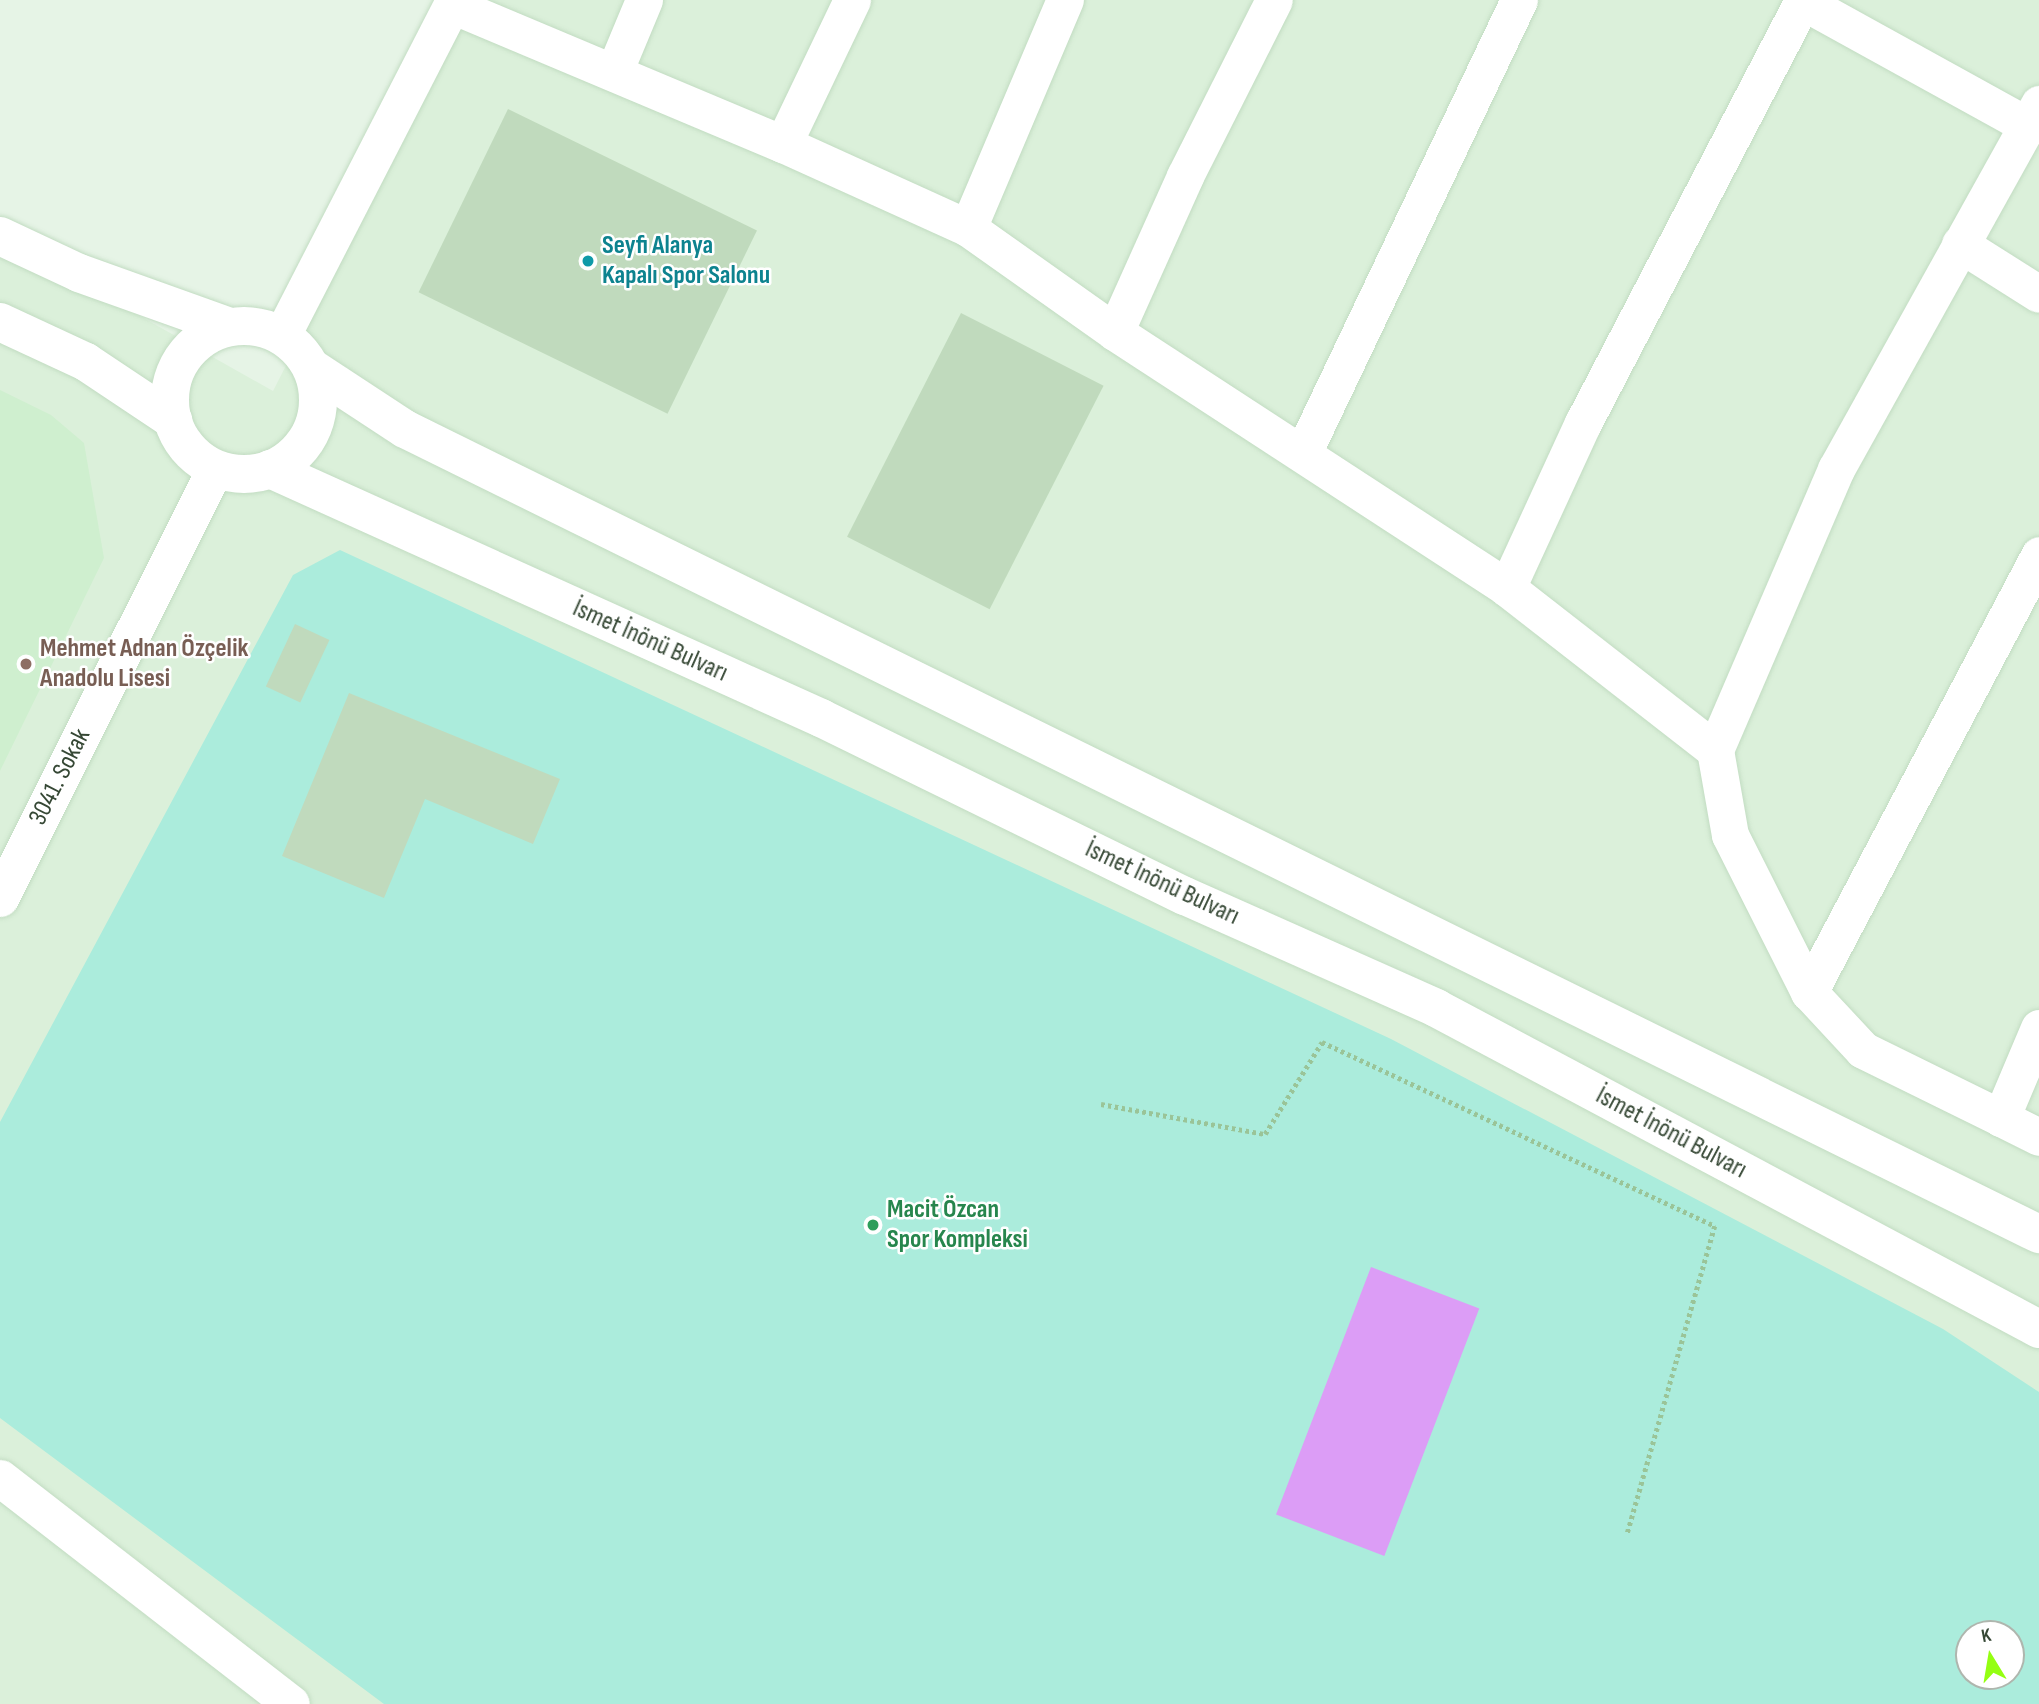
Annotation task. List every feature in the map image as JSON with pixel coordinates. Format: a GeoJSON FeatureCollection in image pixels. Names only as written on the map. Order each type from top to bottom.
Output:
{"type":"FeatureCollection","features":[{"type":"Feature","properties":{"kind":"street"},"geometry":{"type":"LineString","coordinates":[[614,72],[644,0]]}},
{"type":"Feature","properties":{"kind":"street"},"geometry":{"type":"LineString","coordinates":[[783,144],[852,0]]}},
{"type":"Feature","properties":{"kind":"street"},"geometry":{"type":"LineString","coordinates":[[968,228],[1065,0]]}},
{"type":"Feature","properties":{"kind":"street"},"geometry":{"type":"LineString","coordinates":[[1115,332],[1185,176],[1274,0]]}},
{"type":"Feature","properties":{"kind":"street"},"geometry":{"type":"LineString","coordinates":[[1303,453],[1519,0]]}},
{"type":"Feature","properties":{"kind":"street"},"geometry":{"type":"LineString","coordinates":[[1507,588],[1583,424],[1803,1],[2033,114],[1836,469],[1715,750],[1730,835],[1809,992],[1863,1050],[2039,1137]]}},
{"type":"Feature","properties":{"kind":"street"},"geometry":{"type":"LineString","coordinates":[[282,335],[453,3],[783,144],[968,228],[1115,332],[1507,588],[1715,750]]}},
{"type":"Feature","properties":{"kind":"street"},"geometry":{"type":"LineString","coordinates":[[0,236],[79,273],[230,327],[255,327],[282,335],[312,368],[405,429],[2039,1234]]}},
{"type":"Feature","properties":{"kind":"street"},"geometry":{"type":"LineString","coordinates":[[1960,244],[2039,294]]}},
{"type":"Feature","properties":{"kind":"street"},"geometry":{"type":"LineString","coordinates":[[0,322],[86,362],[173,420]]}},
{"type":"Feature","properties":{"kind":"street"},"geometry":{"type":"LineString","coordinates":[[230,327],[198,344],[175,372],[170,396],[173,420],[183,442],[215,469],[246,474],[270,469],[291,457],[307,439],[317,416],[318,392],[312,368]]}},
{"type":"Feature","properties":{"kind":"street","name":"3041. Sokak"},"geometry":{"type":"LineString","coordinates":[[0,898],[215,469]]}},
{"type":"Feature","properties":{"kind":"street","name":"İsmet İnönü Bulvarı"},"geometry":{"type":"LineString","coordinates":[[270,469],[821,718],[1185,896],[1436,1008],[2039,1329]]}},
{"type":"Feature","properties":{"kind":"street"},"geometry":{"type":"LineString","coordinates":[[1809,992],[2039,555]]}},
{"type":"Feature","properties":{"kind":"street"},"geometry":{"type":"LineString","coordinates":[[2001,1118],[2039,1028]]}},
{"type":"Feature","properties":{"kind":"street"},"geometry":{"type":"LineString","coordinates":[[0,1478],[291,1704]]}},
{"type":"Feature","properties":{"kind":"path"},"geometry":{"type":"LineString","coordinates":[[1101,1104],[1265,1134],[1322,1042],[1715,1226],[1627,1534]]}},
{"type":"Feature","properties":{"kind":"shaded area"},"geometry":{"type":"Polygon","coordinates":[[[473,0],[2039,0],[2039,1704],[0,1704],[0,237],[273,391],[473,0]]]}},
{"type":"Feature","properties":{"kind":"shaded area","name":"Mehmet Adnan Özçelik Anadolu Lisesi"},"geometry":{"type":"Polygon","coordinates":[[[0,390],[51,415],[84,443],[104,558],[0,771],[0,390]]]}},
{"type":"Feature","properties":{"kind":"shaded area","name":"Macit Özcan Spor Kompleksi"},"geometry":{"type":"Polygon","coordinates":[[[340,550],[1391,1039],[1943,1329],[2039,1392],[2039,1704],[384,1704],[0,1418],[0,1122],[293,575],[340,550]]]}},
{"type":"Feature","properties":{"kind":"shaded area"},"geometry":{"type":"Polygon","coordinates":[[[1371,1267],[1479,1309],[1384,1556],[1276,1514],[1371,1267]]]}},
{"type":"Feature","properties":{"kind":"building","name":"Seyfi Alanya Kapalı Spor Salonu"},"geometry":{"type":"Polygon","coordinates":[[[508,109],[757,230],[668,414],[419,292],[508,109]]]}},
{"type":"Feature","properties":{"kind":"building"},"geometry":{"type":"Polygon","coordinates":[[[961,313],[1104,386],[990,609],[847,537],[961,313]]]}},
{"type":"Feature","properties":{"kind":"building"},"geometry":{"type":"Polygon","coordinates":[[[295,624],[329,640],[300,703],[266,687],[295,624]]]}},
{"type":"Feature","properties":{"kind":"building"},"geometry":{"type":"Polygon","coordinates":[[[349,693],[560,779],[533,844],[425,799],[384,898],[282,856],[349,693]]]}},
{"type":"Feature","properties":{"kind":"place","name":"Seyfi Alanya Kapalı Spor Salonu"},"geometry":{"type":"Point","coordinates":[588,261]}},
{"type":"Feature","properties":{"kind":"place","name":"Mehmet Adnan Özçelik Anadolu Lisesi"},"geometry":{"type":"Point","coordinates":[26,664]}},
{"type":"Feature","properties":{"kind":"place","name":"Macit Özcan Spor Kompleksi"},"geometry":{"type":"Point","coordinates":[873,1225]}}]}
